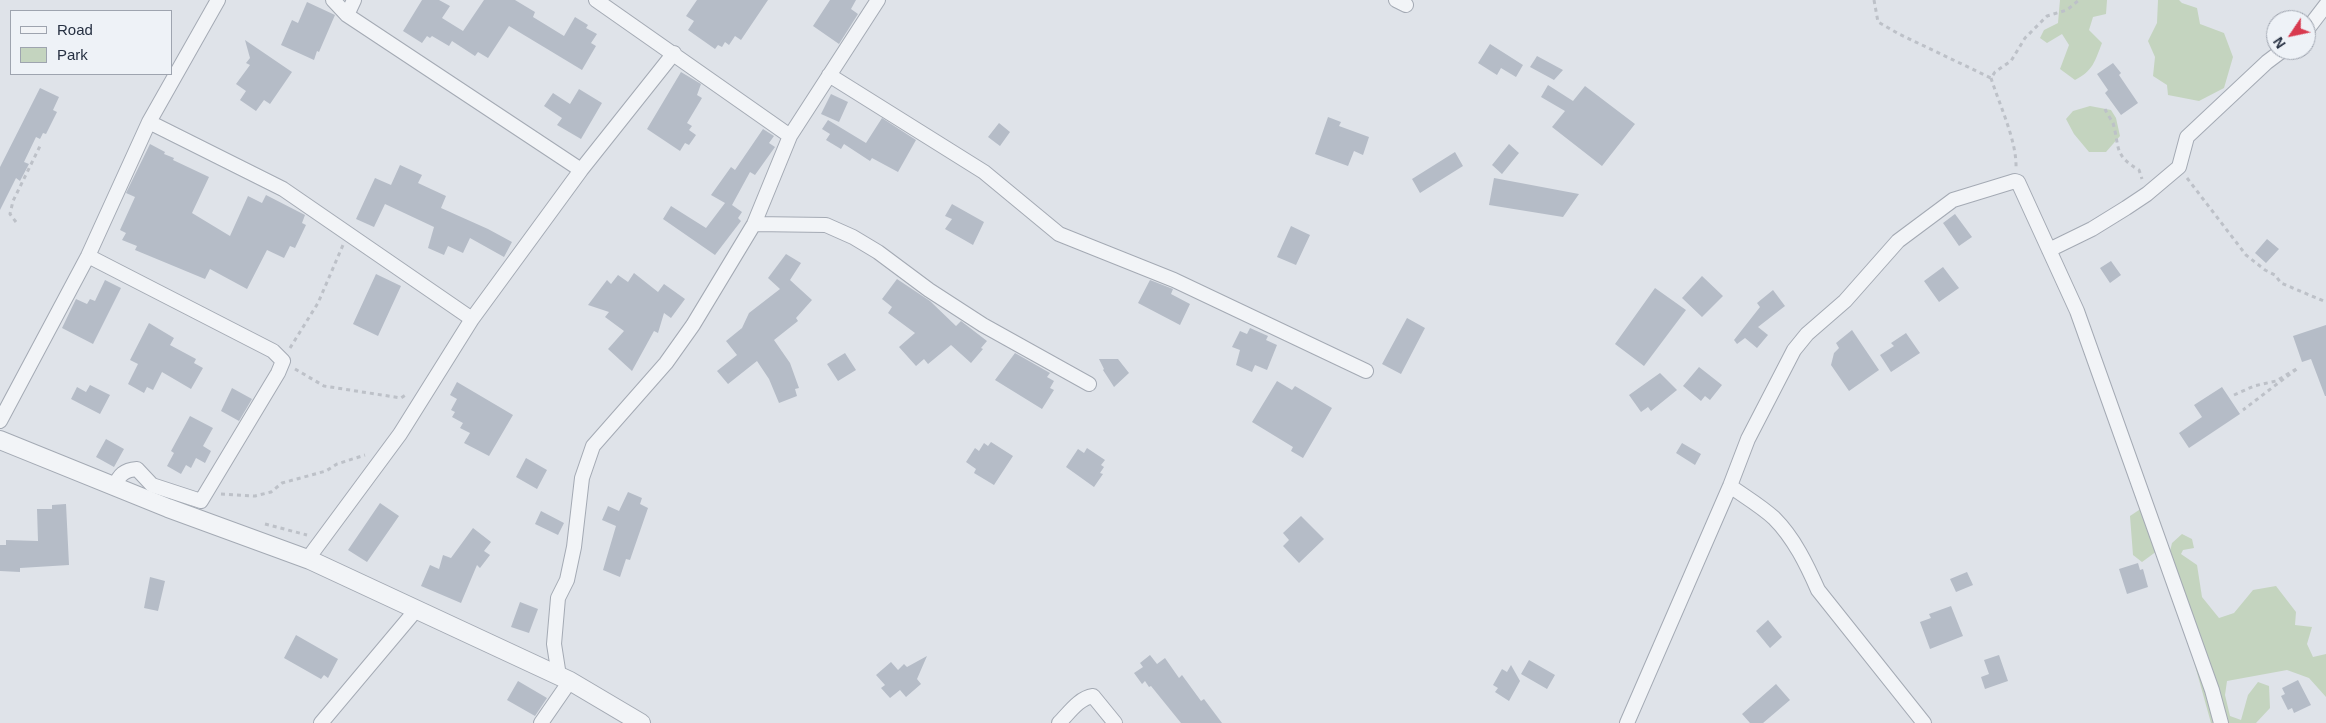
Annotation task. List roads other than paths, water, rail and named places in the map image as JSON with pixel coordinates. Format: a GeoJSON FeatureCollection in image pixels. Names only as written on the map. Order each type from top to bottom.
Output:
{"type":"FeatureCollection","features":[{"type":"Feature","properties":{"kind":"street"},"geometry":{"type":"LineString","coordinates":[[0,421],[88,256],[150,122],[218,0]]}},
{"type":"Feature","properties":{"kind":"street"},"geometry":{"type":"LineString","coordinates":[[333,0],[347,15],[581,170]]}},
{"type":"Feature","properties":{"kind":"street"},"geometry":{"type":"LineString","coordinates":[[347,15],[354,0]]}},
{"type":"Feature","properties":{"kind":"street"},"geometry":{"type":"LineString","coordinates":[[596,0],[790,136]]}},
{"type":"Feature","properties":{"kind":"street"},"geometry":{"type":"LineString","coordinates":[[541,723],[564,679],[554,644],[558,598],[567,580],[574,547],[582,478],[593,446],[671,356],[693,325],[754,224],[790,136],[878,0]]}},
{"type":"Feature","properties":{"kind":"street"},"geometry":{"type":"LineString","coordinates":[[2316,18],[2326,5]]}},
{"type":"Feature","properties":{"kind":"street"},"geometry":{"type":"LineString","coordinates":[[310,560],[312,553],[428,392],[472,319],[581,170],[674,53]]}},
{"type":"Feature","properties":{"kind":"street"},"geometry":{"type":"LineString","coordinates":[[2049,250],[2092,229],[2147,194],[2179,167],[2187,137],[2270,60]]}},
{"type":"Feature","properties":{"kind":"street"},"geometry":{"type":"LineString","coordinates":[[829,75],[984,172],[1059,234],[1174,280],[1366,371]]}},
{"type":"Feature","properties":{"kind":"street"},"geometry":{"type":"LineString","coordinates":[[150,122],[283,189],[472,319]]}},
{"type":"Feature","properties":{"kind":"street"},"geometry":{"type":"LineString","coordinates":[[1627,723],[1730,486],[1748,439],[1794,350],[1807,334],[1831,315],[1898,241],[1953,200],[2015,181],[2018,182],[2078,311],[2212,690],[2221,723]]}},
{"type":"Feature","properties":{"kind":"street"},"geometry":{"type":"LineString","coordinates":[[754,224],[826,226],[853,237],[878,252],[929,290],[983,326],[1089,384]]}},
{"type":"Feature","properties":{"kind":"street"},"geometry":{"type":"LineString","coordinates":[[88,256],[272,351],[283,361],[208,493],[201,501],[152,485],[137,468],[127,470],[118,477],[115,486]]}},
{"type":"Feature","properties":{"kind":"street"},"geometry":{"type":"LineString","coordinates":[[0,440],[310,560],[564,679],[641,723]]}},
{"type":"Feature","properties":{"kind":"street"},"geometry":{"type":"LineString","coordinates":[[1730,486],[1774,518],[1809,568],[1818,590],[1924,723]]}},
{"type":"Feature","properties":{"kind":"street"},"geometry":{"type":"LineString","coordinates":[[321,723],[416,610]]}},
{"type":"Feature","properties":{"kind":"street"},"geometry":{"type":"LineString","coordinates":[[1059,723],[1081,701],[1093,696],[1115,723]]}}]}
